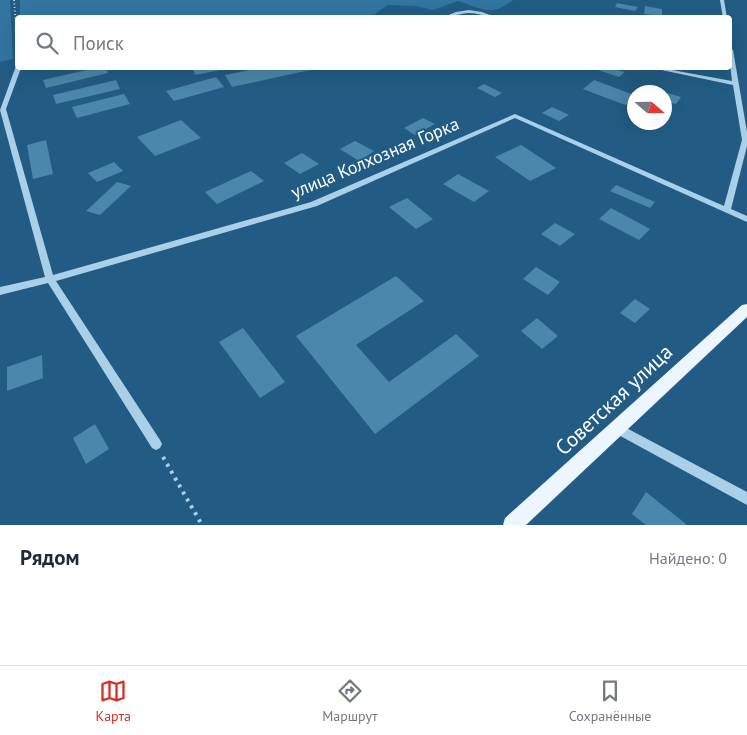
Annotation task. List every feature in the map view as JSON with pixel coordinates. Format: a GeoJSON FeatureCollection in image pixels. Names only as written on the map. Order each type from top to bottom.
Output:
{"type":"FeatureCollection","features":[{"type":"Feature","properties":{"kind":"main road","name":"Советская улица"},"geometry":{"type":"LineString","coordinates":[[512,525],[747,308]]}},
{"type":"Feature","properties":{"kind":"street"},"geometry":{"type":"LineString","coordinates":[[722,0],[724,15]]}},
{"type":"Feature","properties":{"kind":"street"},"geometry":{"type":"LineString","coordinates":[[450,15],[462,10],[478,11],[488,15]]}},
{"type":"Feature","properties":{"kind":"street"},"geometry":{"type":"LineString","coordinates":[[727,210],[744,140],[732,66]]}},
{"type":"Feature","properties":{"kind":"street"},"geometry":{"type":"LineString","coordinates":[[17,70],[2,109],[50,279],[156,444]]}},
{"type":"Feature","properties":{"kind":"street"},"geometry":{"type":"LineString","coordinates":[[666,70],[734,83]]}},
{"type":"Feature","properties":{"kind":"street","name":"улица Колхозная Горка"},"geometry":{"type":"LineString","coordinates":[[0,292],[314,204],[515,116],[747,219]]}},
{"type":"Feature","properties":{"kind":"street"},"geometry":{"type":"LineString","coordinates":[[618,428],[747,499]]}},
{"type":"Feature","properties":{"kind":"path"},"geometry":{"type":"LineString","coordinates":[[14,0],[15,15]]}},
{"type":"Feature","properties":{"kind":"path"},"geometry":{"type":"LineString","coordinates":[[156,444],[202,525]]}},
{"type":"Feature","properties":{"kind":"shaded area"},"geometry":{"type":"Polygon","coordinates":[[[0,0],[10,0],[13,59],[0,62],[0,0]]]}},
{"type":"Feature","properties":{"kind":"shaded area"},"geometry":{"type":"Polygon","coordinates":[[[20,0],[513,0],[498,9],[492,10],[480,9],[458,1],[433,10],[416,6],[388,5],[373,15],[20,15],[20,0]]]}},
{"type":"Feature","properties":{"kind":"building"},"geometry":{"type":"Polygon","coordinates":[[[617,3],[638,7],[635,11],[615,7],[617,3]]]}},
{"type":"Feature","properties":{"kind":"building"},"geometry":{"type":"Polygon","coordinates":[[[645,6],[662,9],[662,15],[644,14],[645,6]]]}},
{"type":"Feature","properties":{"kind":"building"},"geometry":{"type":"Polygon","coordinates":[[[86,70],[107,70],[108,73],[46,88],[43,80],[86,70]]]}},
{"type":"Feature","properties":{"kind":"building"},"geometry":{"type":"Polygon","coordinates":[[[193,70],[221,70],[195,75],[193,70]]]}},
{"type":"Feature","properties":{"kind":"building"},"geometry":{"type":"Polygon","coordinates":[[[250,70],[310,70],[232,87],[225,75],[250,70]]]}},
{"type":"Feature","properties":{"kind":"building"},"geometry":{"type":"Polygon","coordinates":[[[598,70],[625,72],[619,77],[598,70]]]}},
{"type":"Feature","properties":{"kind":"building"},"geometry":{"type":"Polygon","coordinates":[[[216,77],[224,87],[174,101],[166,91],[216,77]]]}},
{"type":"Feature","properties":{"kind":"building"},"geometry":{"type":"Polygon","coordinates":[[[116,80],[120,89],[56,104],[53,95],[116,80]]]}},
{"type":"Feature","properties":{"kind":"building"},"geometry":{"type":"Polygon","coordinates":[[[594,80],[627,92],[627,103],[625,105],[583,89],[594,80]]]}},
{"type":"Feature","properties":{"kind":"building"},"geometry":{"type":"Polygon","coordinates":[[[484,84],[502,93],[495,97],[477,88],[484,84]]]}},
{"type":"Feature","properties":{"kind":"building"},"geometry":{"type":"Polygon","coordinates":[[[124,94],[130,104],[77,118],[72,107],[124,94]]]}},
{"type":"Feature","properties":{"kind":"building"},"geometry":{"type":"Polygon","coordinates":[[[672,94],[681,97],[676,104],[672,103],[672,94]]]}},
{"type":"Feature","properties":{"kind":"building"},"geometry":{"type":"Polygon","coordinates":[[[552,107],[569,115],[559,121],[542,113],[552,107]]]}},
{"type":"Feature","properties":{"kind":"building"},"geometry":{"type":"Polygon","coordinates":[[[423,118],[435,124],[415,135],[404,128],[423,118]]]}},
{"type":"Feature","properties":{"kind":"building"},"geometry":{"type":"Polygon","coordinates":[[[181,120],[201,138],[155,156],[137,137],[181,120]]]}},
{"type":"Feature","properties":{"kind":"building"},"geometry":{"type":"Polygon","coordinates":[[[46,140],[53,174],[33,179],[27,145],[46,140]]]}},
{"type":"Feature","properties":{"kind":"building"},"geometry":{"type":"Polygon","coordinates":[[[355,141],[374,151],[359,161],[340,149],[355,141]]]}},
{"type":"Feature","properties":{"kind":"building"},"geometry":{"type":"Polygon","coordinates":[[[521,145],[556,168],[530,181],[495,157],[521,145]]]}},
{"type":"Feature","properties":{"kind":"building"},"geometry":{"type":"Polygon","coordinates":[[[302,153],[319,164],[300,174],[284,163],[302,153]]]}},
{"type":"Feature","properties":{"kind":"building"},"geometry":{"type":"Polygon","coordinates":[[[114,162],[123,171],[97,182],[88,173],[114,162]]]}},
{"type":"Feature","properties":{"kind":"building"},"geometry":{"type":"Polygon","coordinates":[[[251,171],[264,181],[217,204],[205,192],[251,171]]]}},
{"type":"Feature","properties":{"kind":"building"},"geometry":{"type":"Polygon","coordinates":[[[458,174],[489,191],[474,202],[443,184],[458,174]]]}},
{"type":"Feature","properties":{"kind":"building"},"geometry":{"type":"Polygon","coordinates":[[[117,182],[131,186],[100,215],[86,211],[117,182]]]}},
{"type":"Feature","properties":{"kind":"building"},"geometry":{"type":"Polygon","coordinates":[[[616,185],[655,202],[650,208],[610,191],[616,185]]]}},
{"type":"Feature","properties":{"kind":"building"},"geometry":{"type":"Polygon","coordinates":[[[407,198],[433,219],[416,229],[389,207],[407,198]]]}},
{"type":"Feature","properties":{"kind":"building"},"geometry":{"type":"Polygon","coordinates":[[[611,208],[650,229],[639,240],[599,219],[611,208]]]}},
{"type":"Feature","properties":{"kind":"building"},"geometry":{"type":"Polygon","coordinates":[[[555,223],[575,234],[560,246],[541,234],[555,223]]]}},
{"type":"Feature","properties":{"kind":"building"},"geometry":{"type":"Polygon","coordinates":[[[536,267],[560,282],[548,295],[523,279],[536,267]]]}},
{"type":"Feature","properties":{"kind":"building"},"geometry":{"type":"Polygon","coordinates":[[[396,276],[424,301],[356,345],[389,382],[456,334],[479,356],[375,434],[296,336],[396,276]]]}},
{"type":"Feature","properties":{"kind":"building"},"geometry":{"type":"Polygon","coordinates":[[[635,299],[650,309],[635,323],[620,313],[635,299]]]}},
{"type":"Feature","properties":{"kind":"building"},"geometry":{"type":"Polygon","coordinates":[[[537,318],[558,336],[542,349],[521,331],[537,318]]]}},
{"type":"Feature","properties":{"kind":"building"},"geometry":{"type":"Polygon","coordinates":[[[243,328],[285,382],[260,398],[219,342],[243,328]]]}},
{"type":"Feature","properties":{"kind":"building"},"geometry":{"type":"Polygon","coordinates":[[[42,355],[43,378],[7,391],[7,367],[42,355]]]}},
{"type":"Feature","properties":{"kind":"building"},"geometry":{"type":"Polygon","coordinates":[[[95,424],[109,449],[86,464],[73,438],[95,424]]]}},
{"type":"Feature","properties":{"kind":"building"},"geometry":{"type":"Polygon","coordinates":[[[646,492],[686,524],[646,525],[632,514],[646,492]]]}}]}
